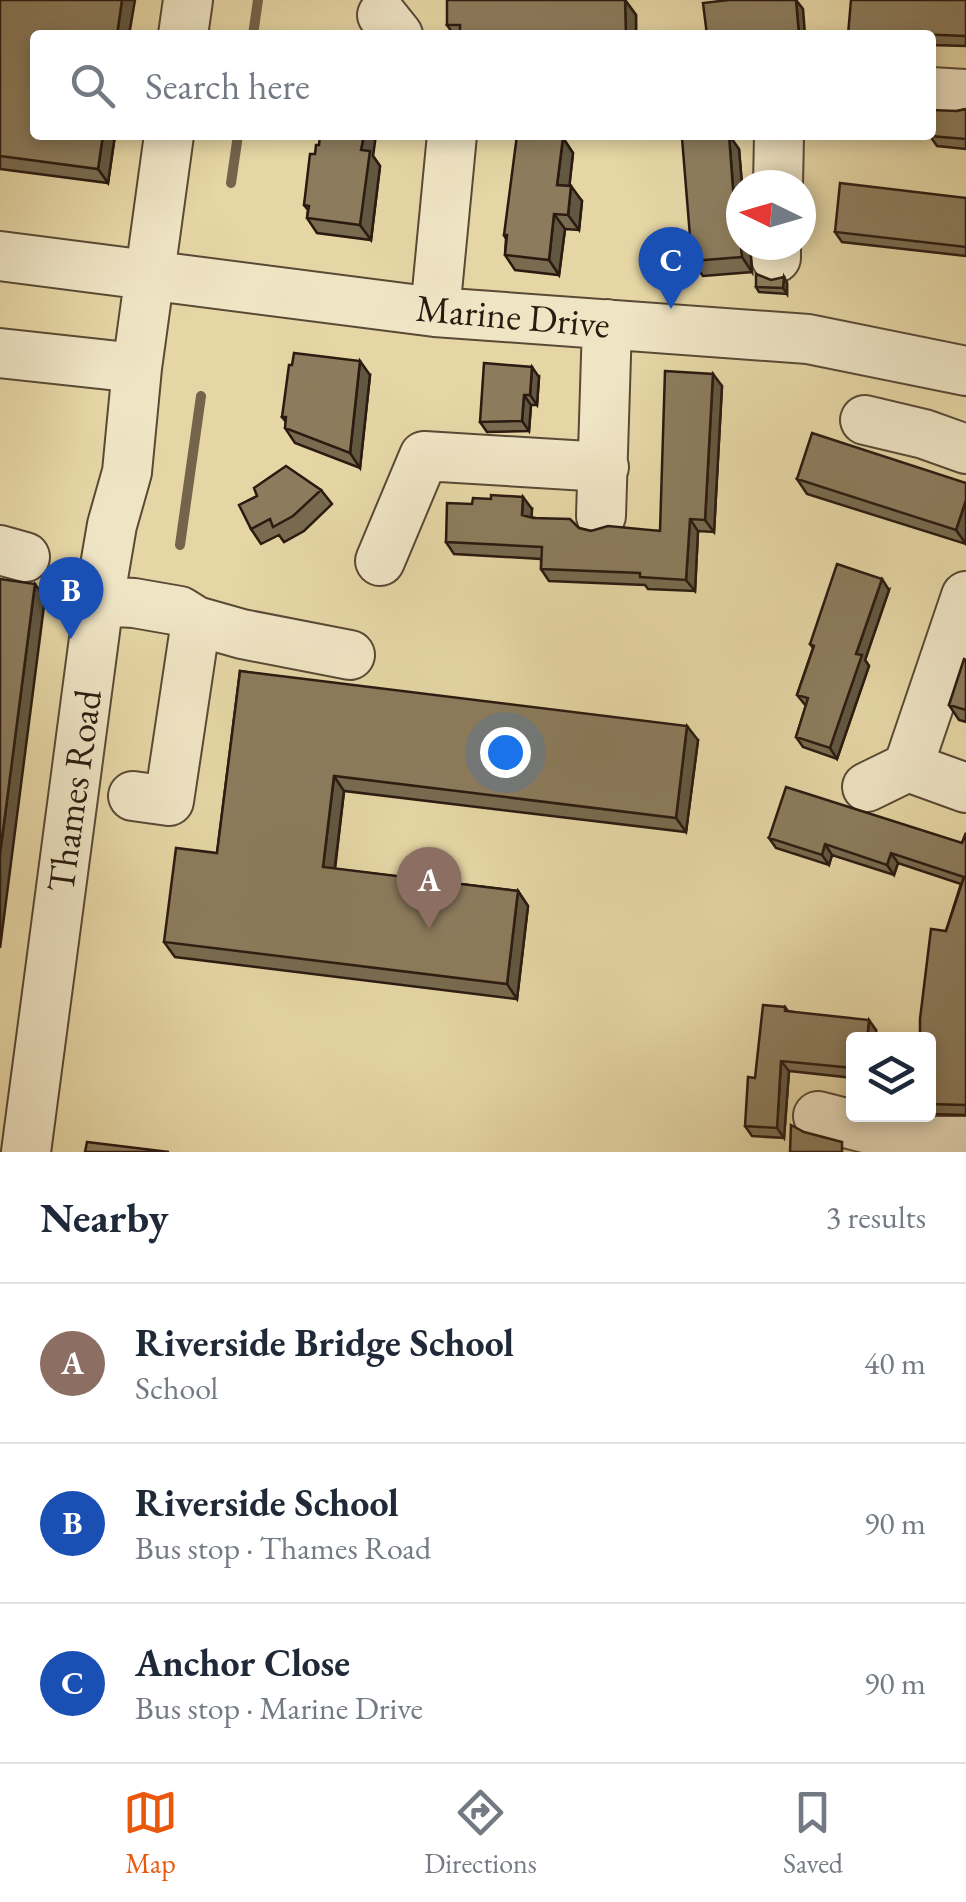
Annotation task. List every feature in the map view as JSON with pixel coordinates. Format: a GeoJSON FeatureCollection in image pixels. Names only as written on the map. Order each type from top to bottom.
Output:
{"type":"FeatureCollection","features":[{"type":"Feature","properties":{"kind":"street"},"geometry":{"type":"LineString","coordinates":[[184,30],[188,0]]}},
{"type":"Feature","properties":{"kind":"street"},"geometry":{"type":"LineString","coordinates":[[936,92],[966,94]]}},
{"type":"Feature","properties":{"kind":"street","name":"Thames Road"},"geometry":{"type":"LineString","coordinates":[[26,1152],[100,602],[112,526],[126,472],[168,140]]}},
{"type":"Feature","properties":{"kind":"street"},"geometry":{"type":"LineString","coordinates":[[435,312],[452,140]]}},
{"type":"Feature","properties":{"kind":"street"},"geometry":{"type":"LineString","coordinates":[[778,170],[779,140]]}},
{"type":"Feature","properties":{"kind":"street","name":"Marine Drive"},"geometry":{"type":"LineString","coordinates":[[0,256],[435,312],[808,339],[951,367],[945,442],[865,420]]}},
{"type":"Feature","properties":{"kind":"street"},"geometry":{"type":"LineString","coordinates":[[601,516],[608,324]]}},
{"type":"Feature","properties":{"kind":"street"},"geometry":{"type":"LineString","coordinates":[[0,353],[137,368]]}},
{"type":"Feature","properties":{"kind":"street"},"geometry":{"type":"LineString","coordinates":[[380,561],[424,456],[604,467]]}},
{"type":"Feature","properties":{"kind":"street"},"geometry":{"type":"LineString","coordinates":[[966,596],[888,777],[966,788]]}},
{"type":"Feature","properties":{"kind":"street"},"geometry":{"type":"LineString","coordinates":[[100,602],[180,611],[196,621],[350,655]]}},
{"type":"Feature","properties":{"kind":"street"},"geometry":{"type":"LineString","coordinates":[[132,796],[169,800],[196,621]]}},
{"type":"Feature","properties":{"kind":"street"},"geometry":{"type":"LineString","coordinates":[[818,1116],[869,1129],[888,1141],[941,1145]]}},
{"type":"Feature","properties":{"kind":"building"},"geometry":{"type":"Polygon","coordinates":[[[0,0],[122,0],[118,30],[30,30],[30,140],[102,140],[98,169],[0,156],[0,0]]]}},
{"type":"Feature","properties":{"kind":"building"},"geometry":{"type":"Polygon","coordinates":[[[447,0],[625,0],[626,30],[460,30],[460,25],[447,25],[447,0]]]}},
{"type":"Feature","properties":{"kind":"building"},"geometry":{"type":"Polygon","coordinates":[[[796,0],[799,30],[706,30],[703,3],[796,0]]]}},
{"type":"Feature","properties":{"kind":"building"},"geometry":{"type":"Polygon","coordinates":[[[851,0],[966,0],[966,36],[936,35],[936,30],[848,30],[851,0]]]}},
{"type":"Feature","properties":{"kind":"building"},"geometry":{"type":"Polygon","coordinates":[[[966,109],[966,139],[936,136],[936,110],[966,109]]]}},
{"type":"Feature","properties":{"kind":"building"},"geometry":{"type":"Polygon","coordinates":[[[320,140],[363,140],[361,150],[370,151],[360,225],[307,218],[309,206],[304,205],[310,154],[315,154],[320,140]]]}},
{"type":"Feature","properties":{"kind":"building"},"geometry":{"type":"Polygon","coordinates":[[[516,140],[563,140],[557,185],[571,186],[568,215],[554,214],[549,260],[505,255],[516,140]]]}},
{"type":"Feature","properties":{"kind":"building"},"geometry":{"type":"Polygon","coordinates":[[[682,140],[729,140],[732,170],[726,170],[726,258],[692,261],[682,140]]]}},
{"type":"Feature","properties":{"kind":"building"},"geometry":{"type":"Polygon","coordinates":[[[840,183],[966,198],[966,247],[835,232],[840,183]]]}},
{"type":"Feature","properties":{"kind":"building"},"geometry":{"type":"Polygon","coordinates":[[[756,274],[771,280],[784,277],[783,288],[756,287],[756,274]]]}},
{"type":"Feature","properties":{"kind":"building"},"geometry":{"type":"Polygon","coordinates":[[[294,353],[360,361],[350,453],[285,428],[286,417],[282,417],[294,353]]]}},
{"type":"Feature","properties":{"kind":"building"},"geometry":{"type":"Polygon","coordinates":[[[484,363],[532,367],[530,395],[524,395],[522,421],[480,422],[484,363]]]}},
{"type":"Feature","properties":{"kind":"building"},"geometry":{"type":"Polygon","coordinates":[[[665,371],[713,374],[705,520],[690,519],[686,580],[640,577],[640,573],[541,569],[542,547],[446,542],[447,503],[472,504],[473,498],[491,499],[491,495],[523,497],[522,515],[570,519],[579,528],[591,531],[608,526],[660,531],[665,371]]]}},
{"type":"Feature","properties":{"kind":"building"},"geometry":{"type":"Polygon","coordinates":[[[812,433],[966,483],[966,500],[956,530],[797,479],[812,433]]]}},
{"type":"Feature","properties":{"kind":"building"},"geometry":{"type":"Polygon","coordinates":[[[286,466],[321,490],[293,516],[273,527],[270,519],[251,529],[239,505],[257,496],[254,488],[286,466]]]}},
{"type":"Feature","properties":{"kind":"building"},"geometry":{"type":"Polygon","coordinates":[[[837,564],[882,579],[856,654],[862,655],[830,748],[796,737],[808,698],[797,695],[837,564]]]}},
{"type":"Feature","properties":{"kind":"building"},"geometry":{"type":"Polygon","coordinates":[[[0,579],[35,584],[0,854],[0,579]]]}},
{"type":"Feature","properties":{"kind":"building"},"geometry":{"type":"Polygon","coordinates":[[[966,660],[966,710],[949,705],[966,660]]]}},
{"type":"Feature","properties":{"kind":"building"},"geometry":{"type":"Polygon","coordinates":[[[240,671],[687,726],[676,818],[334,776],[323,867],[518,891],[507,984],[164,942],[176,848],[217,853],[240,671]]]}},
{"type":"Feature","properties":{"kind":"building"},"geometry":{"type":"Polygon","coordinates":[[[786,787],[962,843],[966,833],[966,1105],[936,1104],[936,1032],[920,1032],[931,929],[946,931],[964,877],[891,853],[887,865],[825,844],[822,855],[769,838],[786,787]]]}},
{"type":"Feature","properties":{"kind":"building"},"geometry":{"type":"Polygon","coordinates":[[[763,1005],[869,1020],[868,1032],[846,1032],[846,1067],[781,1061],[777,1128],[745,1126],[748,1077],[755,1078],[763,1005]]]}},
{"type":"Feature","properties":{"kind":"building"},"geometry":{"type":"Polygon","coordinates":[[[791,1125],[842,1142],[842,1152],[790,1152],[791,1125]]]}},
{"type":"Feature","properties":{"kind":"building"},"geometry":{"type":"Polygon","coordinates":[[[87,1142],[169,1152],[85,1152],[87,1142]]]}},
{"type":"Feature","properties":{"kind":"waterway"},"geometry":{"type":"LineString","coordinates":[[254,30],[258,0]]}},
{"type":"Feature","properties":{"kind":"waterway"},"geometry":{"type":"LineString","coordinates":[[231,183],[237,140]]}},
{"type":"Feature","properties":{"kind":"waterway"},"geometry":{"type":"LineString","coordinates":[[180,545],[201,396]]}},
{"type":"Feature","properties":{"kind":"place","name":"Anchor Close"},"geometry":{"type":"Point","coordinates":[671,309]}},
{"type":"Feature","properties":{"kind":"place","name":"Riverside School"},"geometry":{"type":"Point","coordinates":[71,639]}},
{"type":"Feature","properties":{"kind":"place","name":"Riverside Bridge School"},"geometry":{"type":"Point","coordinates":[429,929]}}]}
